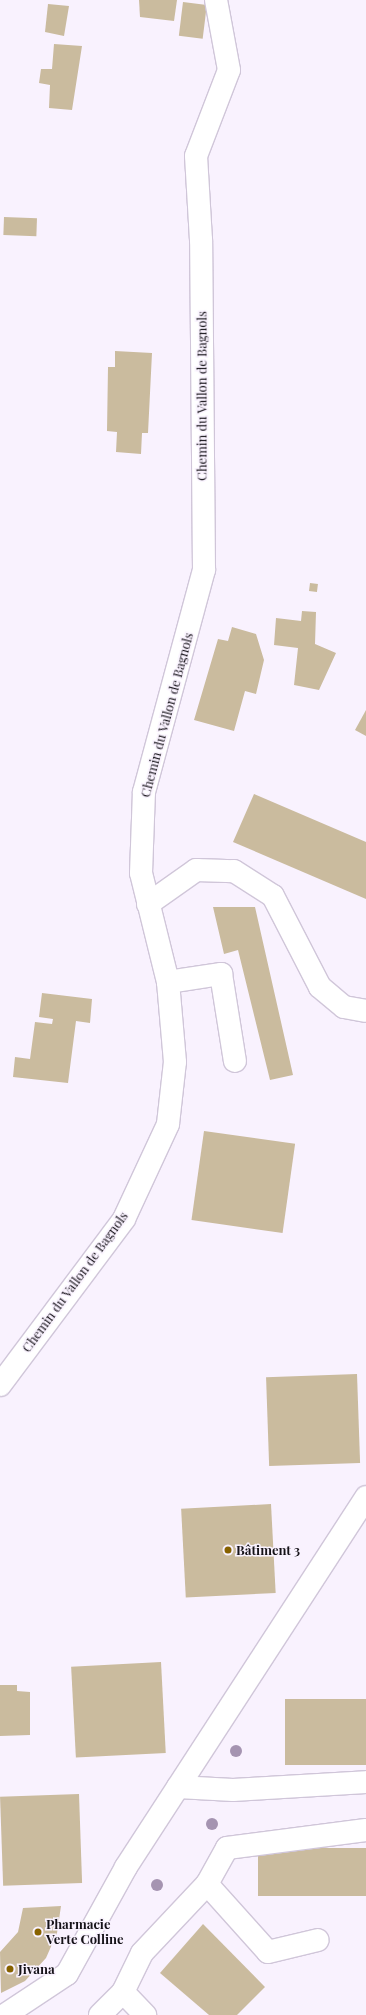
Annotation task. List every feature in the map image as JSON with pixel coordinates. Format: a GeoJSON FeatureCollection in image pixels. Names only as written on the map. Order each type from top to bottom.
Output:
{"type":"FeatureCollection","features":[{"type":"Feature","properties":{"kind":"street","name":"Chemin du Vallon de Bagnols"},"geometry":{"type":"LineString","coordinates":[[0,1385],[124,1219],[168,1124],[175,1062],[168,982],[141,873],[144,792],[204,570],[201,240],[196,156],[229,70],[216,0]]}},
{"type":"Feature","properties":{"kind":"street"},"geometry":{"type":"LineString","coordinates":[[148,904],[196,870],[234,871],[273,896],[320,987],[344,1007],[366,1011]]}},
{"type":"Feature","properties":{"kind":"street"},"geometry":{"type":"LineString","coordinates":[[168,982],[221,974],[235,1061]]}},
{"type":"Feature","properties":{"kind":"street"},"geometry":{"type":"LineString","coordinates":[[5,2015],[67,1974],[126,1867],[366,1497]]}},
{"type":"Feature","properties":{"kind":"street"},"geometry":{"type":"LineString","coordinates":[[178,1787],[233,1790],[366,1782]]}},
{"type":"Feature","properties":{"kind":"street"},"geometry":{"type":"LineString","coordinates":[[100,2015],[124,1992],[142,1953],[207,1884],[227,1848],[366,1830]]}},
{"type":"Feature","properties":{"kind":"street"},"geometry":{"type":"LineString","coordinates":[[207,1884],[268,1952],[318,1940]]}},
{"type":"Feature","properties":{"kind":"street"},"geometry":{"type":"LineString","coordinates":[[124,1992],[145,2015]]}},
{"type":"Feature","properties":{"kind":"building"},"geometry":{"type":"Polygon","coordinates":[[[139,0],[177,0],[174,21],[140,17],[139,0]]]}},
{"type":"Feature","properties":{"kind":"building"},"geometry":{"type":"Polygon","coordinates":[[[183,2],[207,5],[203,39],[179,36],[183,2]]]}},
{"type":"Feature","properties":{"kind":"building"},"geometry":{"type":"Polygon","coordinates":[[[48,4],[69,6],[64,36],[45,32],[48,4]]]}},
{"type":"Feature","properties":{"kind":"building"},"geometry":{"type":"Polygon","coordinates":[[[54,44],[82,46],[72,110],[49,108],[50,85],[39,83],[41,69],[52,69],[54,44]]]}},
{"type":"Feature","properties":{"kind":"building"},"geometry":{"type":"Polygon","coordinates":[[[4,217],[37,218],[36,236],[3,235],[4,217]]]}},
{"type":"Feature","properties":{"kind":"building"},"geometry":{"type":"Polygon","coordinates":[[[115,351],[152,353],[148,433],[142,433],[141,454],[116,452],[117,432],[107,431],[108,367],[115,367],[115,351]]]}},
{"type":"Feature","properties":{"kind":"building"},"geometry":{"type":"Polygon","coordinates":[[[310,583],[318,584],[317,592],[309,591],[310,583]]]}},
{"type":"Feature","properties":{"kind":"building"},"geometry":{"type":"Polygon","coordinates":[[[302,611],[316,612],[315,644],[336,653],[319,690],[294,685],[298,648],[274,645],[276,618],[301,621],[302,611]]]}},
{"type":"Feature","properties":{"kind":"building"},"geometry":{"type":"Polygon","coordinates":[[[232,627],[256,634],[264,660],[256,694],[245,691],[234,731],[194,720],[218,639],[228,641],[232,627]]]}},
{"type":"Feature","properties":{"kind":"building"},"geometry":{"type":"Polygon","coordinates":[[[366,710],[366,736],[355,730],[366,710]]]}},
{"type":"Feature","properties":{"kind":"building"},"geometry":{"type":"Polygon","coordinates":[[[254,794],[366,842],[366,899],[233,842],[254,794]]]}},
{"type":"Feature","properties":{"kind":"building"},"geometry":{"type":"Polygon","coordinates":[[[213,907],[255,907],[293,1075],[270,1080],[238,950],[224,954],[213,907]]]}},
{"type":"Feature","properties":{"kind":"building"},"geometry":{"type":"Polygon","coordinates":[[[42,993],[92,999],[90,1023],[76,1021],[68,1083],[13,1077],[15,1057],[30,1059],[35,1022],[52,1024],[53,1019],[39,1017],[42,993]]]}},
{"type":"Feature","properties":{"kind":"building"},"geometry":{"type":"Polygon","coordinates":[[[204,1131],[295,1144],[283,1233],[191,1220],[204,1131]]]}},
{"type":"Feature","properties":{"kind":"building"},"geometry":{"type":"Polygon","coordinates":[[[357,1374],[360,1463],[269,1466],[266,1377],[357,1374]]]}},
{"type":"Feature","properties":{"kind":"building","name":"Bâtiment 3"},"geometry":{"type":"Polygon","coordinates":[[[271,1504],[276,1593],[186,1598],[181,1509],[271,1504]]]}},
{"type":"Feature","properties":{"kind":"building"},"geometry":{"type":"Polygon","coordinates":[[[161,1662],[166,1753],[76,1758],[71,1667],[161,1662]]]}},
{"type":"Feature","properties":{"kind":"building"},"geometry":{"type":"Polygon","coordinates":[[[0,1685],[17,1685],[17,1691],[30,1692],[30,1735],[0,1736],[0,1685]]]}},
{"type":"Feature","properties":{"kind":"building"},"geometry":{"type":"Polygon","coordinates":[[[285,1699],[366,1699],[366,1765],[285,1765],[285,1699]]]}},
{"type":"Feature","properties":{"kind":"building"},"geometry":{"type":"Polygon","coordinates":[[[79,1794],[82,1883],[3,1886],[0,1797],[79,1794]]]}},
{"type":"Feature","properties":{"kind":"building"},"geometry":{"type":"Polygon","coordinates":[[[258,1848],[366,1848],[366,1896],[258,1896],[258,1848]]]}},
{"type":"Feature","properties":{"kind":"building"},"geometry":{"type":"Polygon","coordinates":[[[61,1906],[57,1933],[46,1958],[25,1981],[1,1993],[0,1952],[18,1932],[23,1908],[61,1906]]]}},
{"type":"Feature","properties":{"kind":"building"},"geometry":{"type":"Polygon","coordinates":[[[203,1924],[265,1987],[237,2015],[209,2015],[160,1973],[203,1924]]]}},
{"type":"Feature","properties":{"kind":"place","name":"Bâtiment 3"},"geometry":{"type":"Point","coordinates":[228,1550]}},
{"type":"Feature","properties":{"kind":"place","name":"Pharmacie Verte Colline"},"geometry":{"type":"Point","coordinates":[38,1932]}},
{"type":"Feature","properties":{"kind":"place","name":"Jivana"},"geometry":{"type":"Point","coordinates":[10,1969]}}]}
